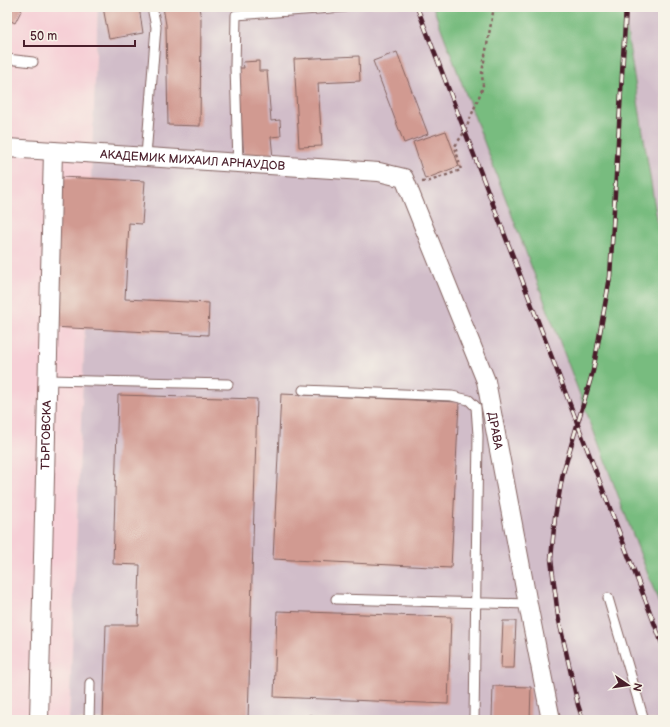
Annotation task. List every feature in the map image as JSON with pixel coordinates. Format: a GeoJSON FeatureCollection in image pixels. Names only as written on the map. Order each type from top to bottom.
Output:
{"type":"FeatureCollection","features":[{"type":"Feature","properties":{"kind":"street","name":"АКАДЕМИК МИХАИЛ АРНАУДОВ"},"geometry":{"type":"LineString","coordinates":[[7,148],[379,172],[404,178],[406,185]]}},
{"type":"Feature","properties":{"kind":"street","name":"ТЪРГОВСКА"},"geometry":{"type":"LineString","coordinates":[[40,720],[53,151]]}},
{"type":"Feature","properties":{"kind":"street","name":"ДРАВА"},"geometry":{"type":"LineString","coordinates":[[406,185],[486,381],[551,720]]}},
{"type":"Feature","properties":{"kind":"lane"},"geometry":{"type":"LineString","coordinates":[[146,156],[156,27],[152,7]]}},
{"type":"Feature","properties":{"kind":"lane"},"geometry":{"type":"LineString","coordinates":[[238,162],[235,11],[345,7]]}},
{"type":"Feature","properties":{"kind":"lane"},"geometry":{"type":"LineString","coordinates":[[7,59],[33,62]]}},
{"type":"Feature","properties":{"kind":"lane"},"geometry":{"type":"LineString","coordinates":[[48,380],[228,384]]}},
{"type":"Feature","properties":{"kind":"lane"},"geometry":{"type":"LineString","coordinates":[[303,390],[452,396],[469,400],[476,407],[478,435],[474,720]]}},
{"type":"Feature","properties":{"kind":"lane"},"geometry":{"type":"LineString","coordinates":[[608,598],[644,720]]}},
{"type":"Feature","properties":{"kind":"lane"},"geometry":{"type":"LineString","coordinates":[[336,599],[528,604]]}},
{"type":"Feature","properties":{"kind":"lane"},"geometry":{"type":"LineString","coordinates":[[89,720],[90,683]]}},
{"type":"Feature","properties":{"kind":"path"},"geometry":{"type":"LineString","coordinates":[[406,185],[430,181],[461,170],[455,146],[465,131],[482,87],[482,72],[494,7]]}},
{"type":"Feature","properties":{"kind":"shaded area"},"geometry":{"type":"Polygon","coordinates":[[[7,7],[98,7],[69,720],[7,720],[7,7]]]}},
{"type":"Feature","properties":{"kind":"shaded area"},"geometry":{"type":"Polygon","coordinates":[[[98,7],[663,7],[663,720],[69,720],[98,7]]]}},
{"type":"Feature","properties":{"kind":"green space"},"geometry":{"type":"Polygon","coordinates":[[[433,7],[623,7],[663,258],[663,614],[433,7]]]}},
{"type":"Feature","properties":{"kind":"building"},"geometry":{"type":"Polygon","coordinates":[[[7,7],[23,7],[15,23],[7,19],[7,7]]]}},
{"type":"Feature","properties":{"kind":"building"},"geometry":{"type":"Polygon","coordinates":[[[103,7],[139,7],[143,33],[109,39],[103,7]]]}},
{"type":"Feature","properties":{"kind":"building"},"geometry":{"type":"Polygon","coordinates":[[[163,7],[199,7],[201,19],[200,126],[168,125],[166,25],[163,7]]]}},
{"type":"Feature","properties":{"kind":"building"},"geometry":{"type":"Polygon","coordinates":[[[397,52],[428,134],[404,143],[373,61],[397,52]]]}},
{"type":"Feature","properties":{"kind":"building"},"geometry":{"type":"Polygon","coordinates":[[[359,56],[360,81],[318,83],[322,146],[299,147],[294,59],[359,56]]]}},
{"type":"Feature","properties":{"kind":"building"},"geometry":{"type":"Polygon","coordinates":[[[259,61],[259,71],[267,71],[271,121],[280,120],[281,136],[271,137],[273,158],[244,160],[238,68],[244,68],[243,62],[259,61]]]}},
{"type":"Feature","properties":{"kind":"building"},"geometry":{"type":"Polygon","coordinates":[[[446,131],[459,166],[425,179],[413,142],[446,131]]]}},
{"type":"Feature","properties":{"kind":"building"},"geometry":{"type":"Polygon","coordinates":[[[60,177],[145,181],[142,224],[129,223],[125,299],[209,303],[208,335],[52,327],[60,177]]]}},
{"type":"Feature","properties":{"kind":"building"},"geometry":{"type":"Polygon","coordinates":[[[281,394],[459,402],[451,568],[273,559],[281,394]]]}},
{"type":"Feature","properties":{"kind":"building"},"geometry":{"type":"Polygon","coordinates":[[[118,395],[257,399],[248,720],[103,720],[106,625],[138,625],[140,565],[113,564],[118,395]]]}},
{"type":"Feature","properties":{"kind":"building"},"geometry":{"type":"Polygon","coordinates":[[[277,611],[451,617],[448,704],[274,697],[277,611]]]}},
{"type":"Feature","properties":{"kind":"building"},"geometry":{"type":"Polygon","coordinates":[[[503,621],[516,621],[514,668],[501,668],[503,621]]]}},
{"type":"Feature","properties":{"kind":"building"},"geometry":{"type":"Polygon","coordinates":[[[493,686],[531,687],[530,720],[498,720],[499,718],[492,718],[493,686]]]}},
{"type":"Feature","properties":{"kind":"railway"},"geometry":{"type":"LineString","coordinates":[[417,7],[663,646]]}},
{"type":"Feature","properties":{"kind":"railway"},"geometry":{"type":"LineString","coordinates":[[583,720],[578,705],[558,616],[551,559],[555,517],[563,473],[593,371],[610,277],[626,7]]}}]}
